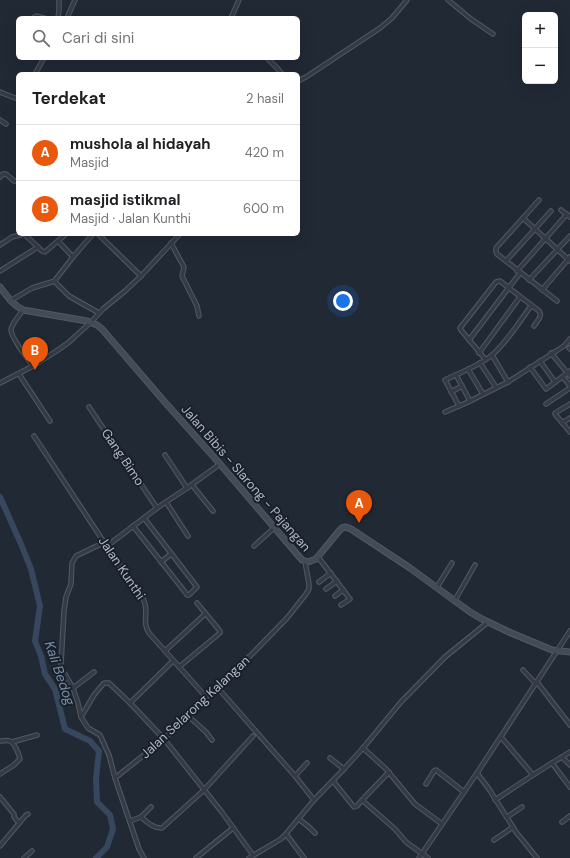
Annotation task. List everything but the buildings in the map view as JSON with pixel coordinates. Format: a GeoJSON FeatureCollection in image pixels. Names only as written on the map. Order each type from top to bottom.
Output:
{"type":"FeatureCollection","features":[{"type":"Feature","properties":{"kind":"main road","name":"Jalan Bibis - Slarong - Pajangan"},"geometry":{"type":"LineString","coordinates":[[0,287],[10,301],[23,310],[91,322],[105,332],[305,562],[312,561],[318,557],[339,531],[344,528],[348,528],[437,587],[470,612],[531,642],[552,650],[570,652]]}},
{"type":"Feature","properties":{"kind":"street"},"geometry":{"type":"LineString","coordinates":[[58,16],[59,0]]}},
{"type":"Feature","properties":{"kind":"street"},"geometry":{"type":"LineString","coordinates":[[68,16],[74,0]]}},
{"type":"Feature","properties":{"kind":"street"},"geometry":{"type":"LineString","coordinates":[[232,16],[239,0]]}},
{"type":"Feature","properties":{"kind":"street"},"geometry":{"type":"LineString","coordinates":[[300,80],[380,28],[392,18],[408,0]]}},
{"type":"Feature","properties":{"kind":"street"},"geometry":{"type":"LineString","coordinates":[[448,0],[471,19],[493,34]]}},
{"type":"Feature","properties":{"kind":"street"},"geometry":{"type":"LineString","coordinates":[[36,72],[43,60]]}},
{"type":"Feature","properties":{"kind":"street"},"geometry":{"type":"LineString","coordinates":[[269,60],[280,72]]}},
{"type":"Feature","properties":{"kind":"street"},"geometry":{"type":"LineString","coordinates":[[0,92],[16,98]]}},
{"type":"Feature","properties":{"kind":"street"},"geometry":{"type":"LineString","coordinates":[[0,120],[6,124]]}},
{"type":"Feature","properties":{"kind":"street"},"geometry":{"type":"LineString","coordinates":[[0,177],[3,174],[6,174],[16,181]]}},
{"type":"Feature","properties":{"kind":"street"},"geometry":{"type":"LineString","coordinates":[[539,200],[496,248],[496,252],[557,301]]}},
{"type":"Feature","properties":{"kind":"street"},"geometry":{"type":"LineString","coordinates":[[469,340],[509,288],[519,272],[546,239],[568,216],[561,210]]}},
{"type":"Feature","properties":{"kind":"street"},"geometry":{"type":"LineString","coordinates":[[506,261],[551,211]]}},
{"type":"Feature","properties":{"kind":"street"},"geometry":{"type":"LineString","coordinates":[[523,218],[569,259],[542,290]]}},
{"type":"Feature","properties":{"kind":"street"},"geometry":{"type":"LineString","coordinates":[[0,245],[16,236]]}},
{"type":"Feature","properties":{"kind":"street"},"geometry":{"type":"LineString","coordinates":[[26,236],[45,252],[64,236]]}},
{"type":"Feature","properties":{"kind":"street"},"geometry":{"type":"LineString","coordinates":[[10,301],[32,288],[55,281],[91,236]]}},
{"type":"Feature","properties":{"kind":"street"},"geometry":{"type":"LineString","coordinates":[[100,236],[141,276]]}},
{"type":"Feature","properties":{"kind":"street"},"geometry":{"type":"LineString","coordinates":[[0,383],[19,374],[55,352],[91,322],[99,313],[141,276],[177,236]]}},
{"type":"Feature","properties":{"kind":"street"},"geometry":{"type":"LineString","coordinates":[[529,280],[570,236]]}},
{"type":"Feature","properties":{"kind":"street"},"geometry":{"type":"LineString","coordinates":[[58,241],[73,257]]}},
{"type":"Feature","properties":{"kind":"street"},"geometry":{"type":"LineString","coordinates":[[171,243],[184,267],[182,276],[199,316]]}},
{"type":"Feature","properties":{"kind":"street"},"geometry":{"type":"LineString","coordinates":[[0,271],[38,247]]}},
{"type":"Feature","properties":{"kind":"street"},"geometry":{"type":"LineString","coordinates":[[55,281],[69,296],[99,313]]}},
{"type":"Feature","properties":{"kind":"street"},"geometry":{"type":"LineString","coordinates":[[485,360],[460,328],[496,282],[500,281],[541,313],[541,316],[534,326]]}},
{"type":"Feature","properties":{"kind":"street"},"geometry":{"type":"LineString","coordinates":[[479,352],[520,297]]}},
{"type":"Feature","properties":{"kind":"street"},"geometry":{"type":"LineString","coordinates":[[459,406],[445,380],[480,363],[492,355],[503,344],[531,306]]}},
{"type":"Feature","properties":{"kind":"street"},"geometry":{"type":"LineString","coordinates":[[23,310],[12,326],[11,333],[33,366]]}},
{"type":"Feature","properties":{"kind":"street"},"geometry":{"type":"LineString","coordinates":[[445,412],[508,382],[564,346],[570,339]]}},
{"type":"Feature","properties":{"kind":"street"},"geometry":{"type":"LineString","coordinates":[[530,367],[546,389],[569,374],[551,353]]}},
{"type":"Feature","properties":{"kind":"street"},"geometry":{"type":"LineString","coordinates":[[492,355],[508,382]]}},
{"type":"Feature","properties":{"kind":"street"},"geometry":{"type":"LineString","coordinates":[[540,361],[555,382]]}},
{"type":"Feature","properties":{"kind":"street"},"geometry":{"type":"LineString","coordinates":[[480,363],[496,387]]}},
{"type":"Feature","properties":{"kind":"street"},"geometry":{"type":"LineString","coordinates":[[468,369],[483,394]]}},
{"type":"Feature","properties":{"kind":"street"},"geometry":{"type":"LineString","coordinates":[[19,374],[50,421]]}},
{"type":"Feature","properties":{"kind":"street"},"geometry":{"type":"LineString","coordinates":[[456,375],[470,401]]}},
{"type":"Feature","properties":{"kind":"street"},"geometry":{"type":"LineString","coordinates":[[546,404],[570,387],[563,377]]}},
{"type":"Feature","properties":{"kind":"street"},"geometry":{"type":"LineString","coordinates":[[451,392],[462,386]]}},
{"type":"Feature","properties":{"kind":"street"},"geometry":{"type":"LineString","coordinates":[[570,404],[555,413],[570,432]]}},
{"type":"Feature","properties":{"kind":"street","name":"Gang Bimo"},"geometry":{"type":"LineString","coordinates":[[89,407],[157,508]]}},
{"type":"Feature","properties":{"kind":"street"},"geometry":{"type":"LineString","coordinates":[[562,423],[570,418]]}},
{"type":"Feature","properties":{"kind":"street","name":"Jalan Kunthi"},"geometry":{"type":"LineString","coordinates":[[34,436],[145,603],[145,622],[147,630],[206,697]]}},
{"type":"Feature","properties":{"kind":"street"},"geometry":{"type":"LineString","coordinates":[[166,455],[187,488]]}},
{"type":"Feature","properties":{"kind":"street"},"geometry":{"type":"LineString","coordinates":[[144,858],[138,849],[109,755],[100,735],[88,728],[81,717],[73,688],[63,671],[61,664],[64,611],[66,597],[71,584],[72,563],[76,556],[106,544],[220,464]]}},
{"type":"Feature","properties":{"kind":"street"},"geometry":{"type":"LineString","coordinates":[[192,485],[213,511]]}},
{"type":"Feature","properties":{"kind":"street"},"geometry":{"type":"LineString","coordinates":[[166,502],[188,536]]}},
{"type":"Feature","properties":{"kind":"street"},"geometry":{"type":"LineString","coordinates":[[133,526],[186,594],[189,595],[197,587],[144,518]]}},
{"type":"Feature","properties":{"kind":"street"},"geometry":{"type":"LineString","coordinates":[[254,546],[274,528]]}},
{"type":"Feature","properties":{"kind":"street"},"geometry":{"type":"LineString","coordinates":[[161,562],[171,554]]}},
{"type":"Feature","properties":{"kind":"street"},"geometry":{"type":"LineString","coordinates":[[318,557],[350,599],[342,605]]}},
{"type":"Feature","properties":{"kind":"street","name":"Jalan Selarong Kalangan"},"geometry":{"type":"LineString","coordinates":[[115,778],[164,739],[287,618],[309,589],[305,562]]}},
{"type":"Feature","properties":{"kind":"street"},"geometry":{"type":"LineString","coordinates":[[437,587],[452,563]]}},
{"type":"Feature","properties":{"kind":"street"},"geometry":{"type":"LineString","coordinates":[[455,600],[475,565]]}},
{"type":"Feature","properties":{"kind":"street"},"geometry":{"type":"LineString","coordinates":[[318,582],[331,573]]}},
{"type":"Feature","properties":{"kind":"street"},"geometry":{"type":"LineString","coordinates":[[326,589],[337,581]]}},
{"type":"Feature","properties":{"kind":"street"},"geometry":{"type":"LineString","coordinates":[[334,596],[343,590]]}},
{"type":"Feature","properties":{"kind":"street"},"geometry":{"type":"LineString","coordinates":[[178,667],[220,633],[220,631],[197,603]]}},
{"type":"Feature","properties":{"kind":"street"},"geometry":{"type":"LineString","coordinates":[[165,651],[206,614]]}},
{"type":"Feature","properties":{"kind":"street"},"geometry":{"type":"LineString","coordinates":[[81,717],[94,695],[103,684],[109,683],[164,739],[221,811],[251,857],[281,839],[314,800],[363,748],[406,696],[445,657],[488,622]]}},
{"type":"Feature","properties":{"kind":"street"},"geometry":{"type":"LineString","coordinates":[[419,858],[501,737],[570,630]]}},
{"type":"Feature","properties":{"kind":"street"},"geometry":{"type":"LineString","coordinates":[[130,703],[173,661]]}},
{"type":"Feature","properties":{"kind":"street"},"geometry":{"type":"LineString","coordinates":[[523,670],[536,683],[570,725]]}},
{"type":"Feature","properties":{"kind":"street"},"geometry":{"type":"LineString","coordinates":[[73,688],[94,672]]}},
{"type":"Feature","properties":{"kind":"street"},"geometry":{"type":"LineString","coordinates":[[217,687],[295,776],[314,800]]}},
{"type":"Feature","properties":{"kind":"street"},"geometry":{"type":"LineString","coordinates":[[187,715],[206,732],[212,740]]}},
{"type":"Feature","properties":{"kind":"street"},"geometry":{"type":"LineString","coordinates":[[0,742],[12,742],[37,735]]}},
{"type":"Feature","properties":{"kind":"street"},"geometry":{"type":"LineString","coordinates":[[142,817],[156,828],[162,828],[204,790],[253,736]]}},
{"type":"Feature","properties":{"kind":"street"},"geometry":{"type":"LineString","coordinates":[[501,737],[534,775]]}},
{"type":"Feature","properties":{"kind":"street"},"geometry":{"type":"LineString","coordinates":[[0,774],[20,759],[12,742]]}},
{"type":"Feature","properties":{"kind":"street"},"geometry":{"type":"LineString","coordinates":[[363,748],[389,772],[415,804],[442,824]]}},
{"type":"Feature","properties":{"kind":"street"},"geometry":{"type":"LineString","coordinates":[[495,800],[570,752]]}},
{"type":"Feature","properties":{"kind":"street"},"geometry":{"type":"LineString","coordinates":[[562,757],[570,765]]}},
{"type":"Feature","properties":{"kind":"street"},"geometry":{"type":"LineString","coordinates":[[330,758],[344,769]]}},
{"type":"Feature","properties":{"kind":"street"},"geometry":{"type":"LineString","coordinates":[[295,776],[307,764]]}},
{"type":"Feature","properties":{"kind":"street"},"geometry":{"type":"LineString","coordinates":[[552,764],[570,787]]}},
{"type":"Feature","properties":{"kind":"street"},"geometry":{"type":"LineString","coordinates":[[426,784],[436,770],[464,792]]}},
{"type":"Feature","properties":{"kind":"street"},"geometry":{"type":"LineString","coordinates":[[333,781],[354,807],[357,806],[389,772]]}},
{"type":"Feature","properties":{"kind":"street"},"geometry":{"type":"LineString","coordinates":[[477,773],[513,827],[537,858]]}},
{"type":"Feature","properties":{"kind":"street"},"geometry":{"type":"LineString","coordinates":[[0,797],[14,814],[14,817],[19,823]]}},
{"type":"Feature","properties":{"kind":"street"},"geometry":{"type":"LineString","coordinates":[[362,800],[395,829],[406,842],[428,858]]}},
{"type":"Feature","properties":{"kind":"street"},"geometry":{"type":"LineString","coordinates":[[130,821],[142,817],[151,807]]}},
{"type":"Feature","properties":{"kind":"street"},"geometry":{"type":"LineString","coordinates":[[507,817],[522,807]]}},
{"type":"Feature","properties":{"kind":"street"},"geometry":{"type":"LineString","coordinates":[[0,846],[28,814]]}},
{"type":"Feature","properties":{"kind":"street"},"geometry":{"type":"LineString","coordinates":[[562,822],[570,816]]}},
{"type":"Feature","properties":{"kind":"street"},"geometry":{"type":"LineString","coordinates":[[299,819],[315,833]]}},
{"type":"Feature","properties":{"kind":"street"},"geometry":{"type":"LineString","coordinates":[[494,840],[513,827]]}},
{"type":"Feature","properties":{"kind":"street"},"geometry":{"type":"LineString","coordinates":[[196,858],[232,828]]}},
{"type":"Feature","properties":{"kind":"street"},"geometry":{"type":"LineString","coordinates":[[286,834],[304,858]]}},
{"type":"Feature","properties":{"kind":"street"},"geometry":{"type":"LineString","coordinates":[[24,858],[32,851]]}},
{"type":"Feature","properties":{"kind":"waterway","name":"Kali Bedog"},"geometry":{"type":"LineString","coordinates":[[0,497],[31,569],[40,606],[35,641],[41,656],[45,674],[55,689],[65,729],[90,741],[99,751],[96,779],[97,802],[110,815],[113,829],[107,847],[96,858]]}},
{"type":"Feature","properties":{"kind":"place","name":"masjid istikmal"},"geometry":{"type":"Point","coordinates":[35,370]}},
{"type":"Feature","properties":{"kind":"place","name":"mushola al hidayah"},"geometry":{"type":"Point","coordinates":[359,523]}}]}
